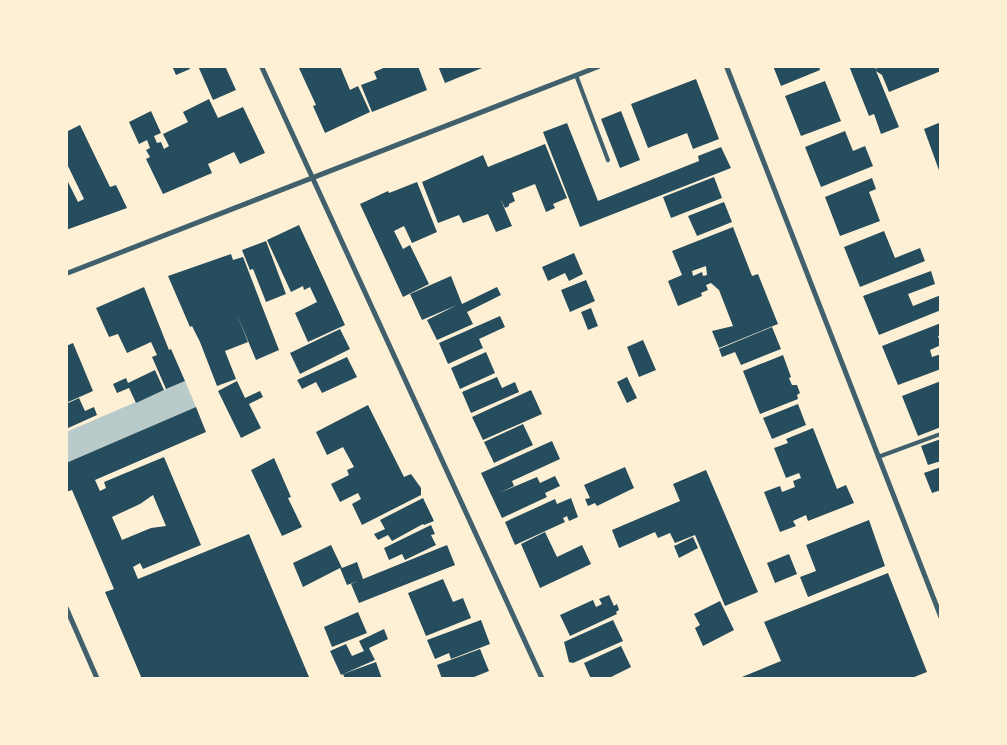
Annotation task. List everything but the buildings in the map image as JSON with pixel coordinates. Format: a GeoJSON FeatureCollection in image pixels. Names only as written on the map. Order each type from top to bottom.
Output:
{"type":"FeatureCollection","features":[{"type":"Feature","properties":{"kind":"street"},"geometry":{"type":"LineString","coordinates":[[260,66],[542,679]]}},
{"type":"Feature","properties":{"kind":"street"},"geometry":{"type":"LineString","coordinates":[[66,273],[598,66]]}},
{"type":"Feature","properties":{"kind":"street"},"geometry":{"type":"LineString","coordinates":[[726,66],[941,618]]}},
{"type":"Feature","properties":{"kind":"street"},"geometry":{"type":"LineString","coordinates":[[66,608],[97,679]]}},
{"type":"Feature","properties":{"kind":"lane"},"geometry":{"type":"LineString","coordinates":[[576,75],[608,160]]}},
{"type":"Feature","properties":{"kind":"lane"},"geometry":{"type":"LineString","coordinates":[[878,457],[941,434]]}},
{"type":"Feature","properties":{"kind":"shaded area"},"geometry":{"type":"Polygon","coordinates":[[[185,381],[196,407],[66,463],[66,432],[185,381]]]}}]}
